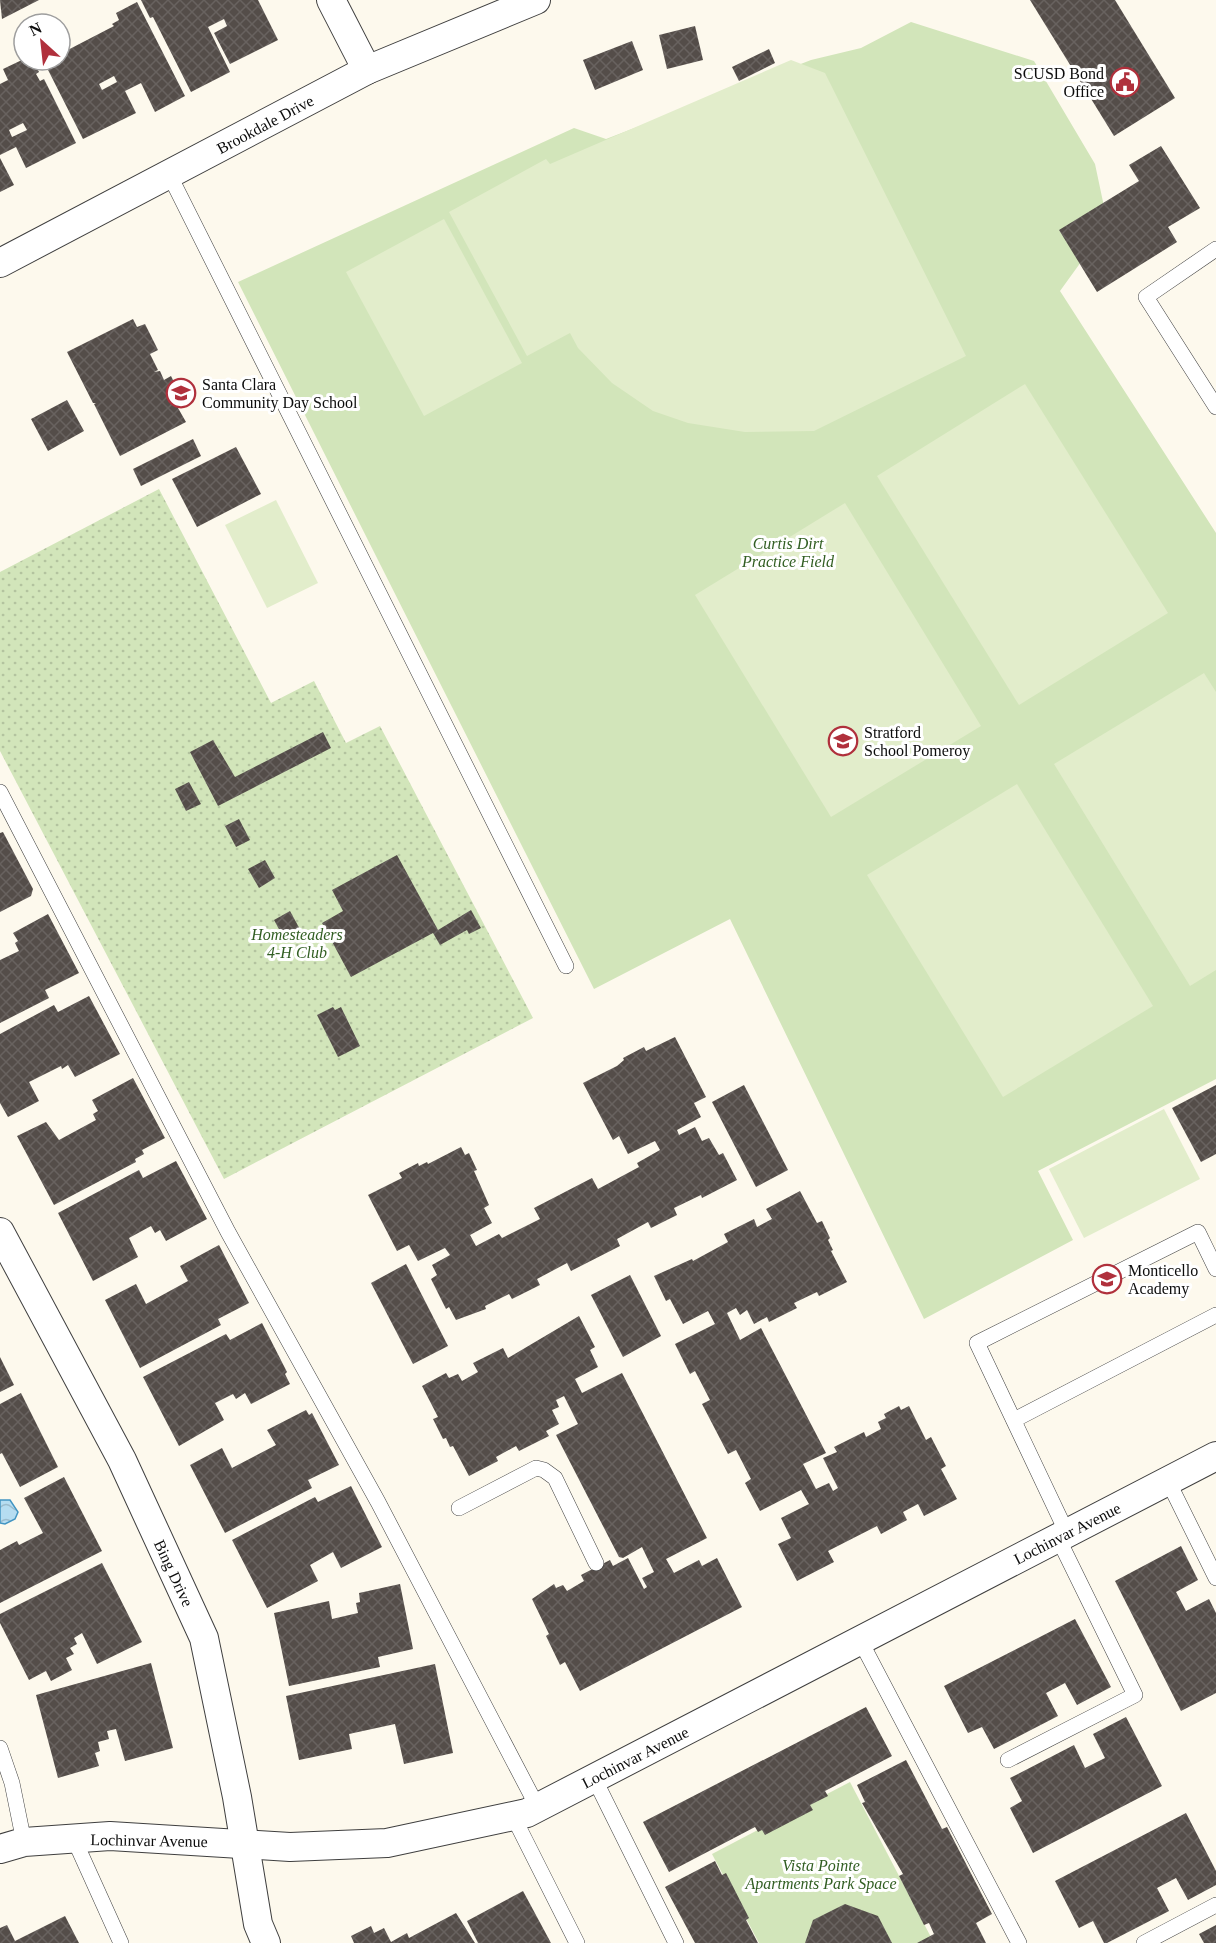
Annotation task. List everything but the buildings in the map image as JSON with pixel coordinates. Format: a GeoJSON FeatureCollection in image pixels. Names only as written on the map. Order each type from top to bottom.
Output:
{"type":"FeatureCollection","features":[{"type":"Feature","properties":{"kind":"street"},"geometry":{"type":"LineString","coordinates":[[331,0],[367,70]]}},
{"type":"Feature","properties":{"kind":"street","name":"Brookdale Drive"},"geometry":{"type":"LineString","coordinates":[[0,263],[367,70],[536,0]]}},
{"type":"Feature","properties":{"kind":"street","name":"Bing Drive"},"geometry":{"type":"LineString","coordinates":[[0,1232],[122,1460],[204,1638],[245,1844],[258,1923],[266,1943]]}},
{"type":"Feature","properties":{"kind":"street","name":"Lochinvar Avenue"},"geometry":{"type":"LineString","coordinates":[[12,1846],[110,1836],[295,1847],[387,1843],[525,1812],[1216,1456]]}},
{"type":"Feature","properties":{"kind":"lane"},"geometry":{"type":"LineString","coordinates":[[169,174],[566,966]]}},
{"type":"Feature","properties":{"kind":"lane"},"geometry":{"type":"LineString","coordinates":[[1216,249],[1146,297],[1216,407]]}},
{"type":"Feature","properties":{"kind":"lane"},"geometry":{"type":"LineString","coordinates":[[0,792],[228,1232],[378,1502],[525,1812],[577,1943]]}},
{"type":"Feature","properties":{"kind":"lane"},"geometry":{"type":"LineString","coordinates":[[1008,1760],[1135,1695],[1062,1535],[1014,1420],[977,1343],[1198,1232],[1216,1269]]}},
{"type":"Feature","properties":{"kind":"lane"},"geometry":{"type":"LineString","coordinates":[[1014,1420],[1216,1315]]}},
{"type":"Feature","properties":{"kind":"lane"},"geometry":{"type":"LineString","coordinates":[[459,1508],[536,1468],[544,1470],[555,1478],[596,1563]]}},
{"type":"Feature","properties":{"kind":"lane"},"geometry":{"type":"LineString","coordinates":[[1168,1481],[1216,1578]]}},
{"type":"Feature","properties":{"kind":"lane"},"geometry":{"type":"LineString","coordinates":[[860,1640],[1019,1943]]}},
{"type":"Feature","properties":{"kind":"lane"},"geometry":{"type":"LineString","coordinates":[[0,1748],[12,1783],[12,1846]]}},
{"type":"Feature","properties":{"kind":"lane"},"geometry":{"type":"LineString","coordinates":[[594,1778],[676,1943]]}},
{"type":"Feature","properties":{"kind":"lane"},"geometry":{"type":"LineString","coordinates":[[74,1839],[121,1943]]}},
{"type":"Feature","properties":{"kind":"lane"},"geometry":{"type":"LineString","coordinates":[[1144,1943],[1216,1905]]}},
{"type":"Feature","properties":{"kind":"green space","name":"Curtis Dirt Practice Field"},"geometry":{"type":"Polygon","coordinates":[[[911,22],[1034,61],[1095,164],[1106,216],[1094,244],[1060,291],[1216,533],[1216,1079],[1038,1171],[1073,1240],[924,1319],[730,919],[594,989],[238,282],[574,128],[606,139],[811,60],[861,48],[911,22]]]}},
{"type":"Feature","properties":{"kind":"green space"},"geometry":{"type":"Polygon","coordinates":[[[791,60],[825,73],[966,356],[814,431],[745,432],[688,423],[653,411],[612,383],[578,348],[570,333],[527,356],[449,212],[546,159],[550,164],[791,60]]]}},
{"type":"Feature","properties":{"kind":"green space"},"geometry":{"type":"Polygon","coordinates":[[[444,219],[522,363],[424,416],[346,272],[444,219]]]}},
{"type":"Feature","properties":{"kind":"green space"},"geometry":{"type":"Polygon","coordinates":[[[1025,384],[1168,613],[1019,705],[877,476],[1025,384]]]}},
{"type":"Feature","properties":{"kind":"green space","name":"Homesteaders 4-H Club"},"geometry":{"type":"Polygon","coordinates":[[[159,489],[271,703],[314,681],[346,743],[380,726],[533,1018],[224,1179],[0,751],[0,572],[159,489]]]}},
{"type":"Feature","properties":{"kind":"green space"},"geometry":{"type":"Polygon","coordinates":[[[276,500],[318,583],[267,608],[225,525],[276,500]]]}},
{"type":"Feature","properties":{"kind":"green space"},"geometry":{"type":"Polygon","coordinates":[[[845,503],[981,726],[831,817],[695,595],[845,503]]]}},
{"type":"Feature","properties":{"kind":"green space"},"geometry":{"type":"Polygon","coordinates":[[[1204,673],[1216,692],[1216,970],[1190,986],[1054,764],[1204,673]]]}},
{"type":"Feature","properties":{"kind":"green space"},"geometry":{"type":"Polygon","coordinates":[[[1017,784],[1153,1006],[1003,1097],[867,875],[1017,784]]]}},
{"type":"Feature","properties":{"kind":"green space"},"geometry":{"type":"Polygon","coordinates":[[[1164,1109],[1200,1179],[1084,1238],[1049,1169],[1164,1109]]]}},
{"type":"Feature","properties":{"kind":"green space","name":"Vista Pointe Apartments Park Space"},"geometry":{"type":"Polygon","coordinates":[[[850,1782],[934,1943],[759,1943],[712,1854],[850,1782]]]}},
{"type":"Feature","properties":{"kind":"water"},"geometry":{"type":"Polygon","coordinates":[[[0,1500],[10,1500],[18,1512],[15,1519],[5,1524],[0,1523],[0,1500]]]}},
{"type":"Feature","properties":{"kind":"place","name":"SCUSD Bond Office"},"geometry":{"type":"Point","coordinates":[1125,82]}},
{"type":"Feature","properties":{"kind":"place","name":"Santa Clara Community Day School"},"geometry":{"type":"Point","coordinates":[181,393]}},
{"type":"Feature","properties":{"kind":"place","name":"Stratford School Pomeroy"},"geometry":{"type":"Point","coordinates":[843,741]}},
{"type":"Feature","properties":{"kind":"place","name":"Monticello Academy"},"geometry":{"type":"Point","coordinates":[1107,1279]}}]}
